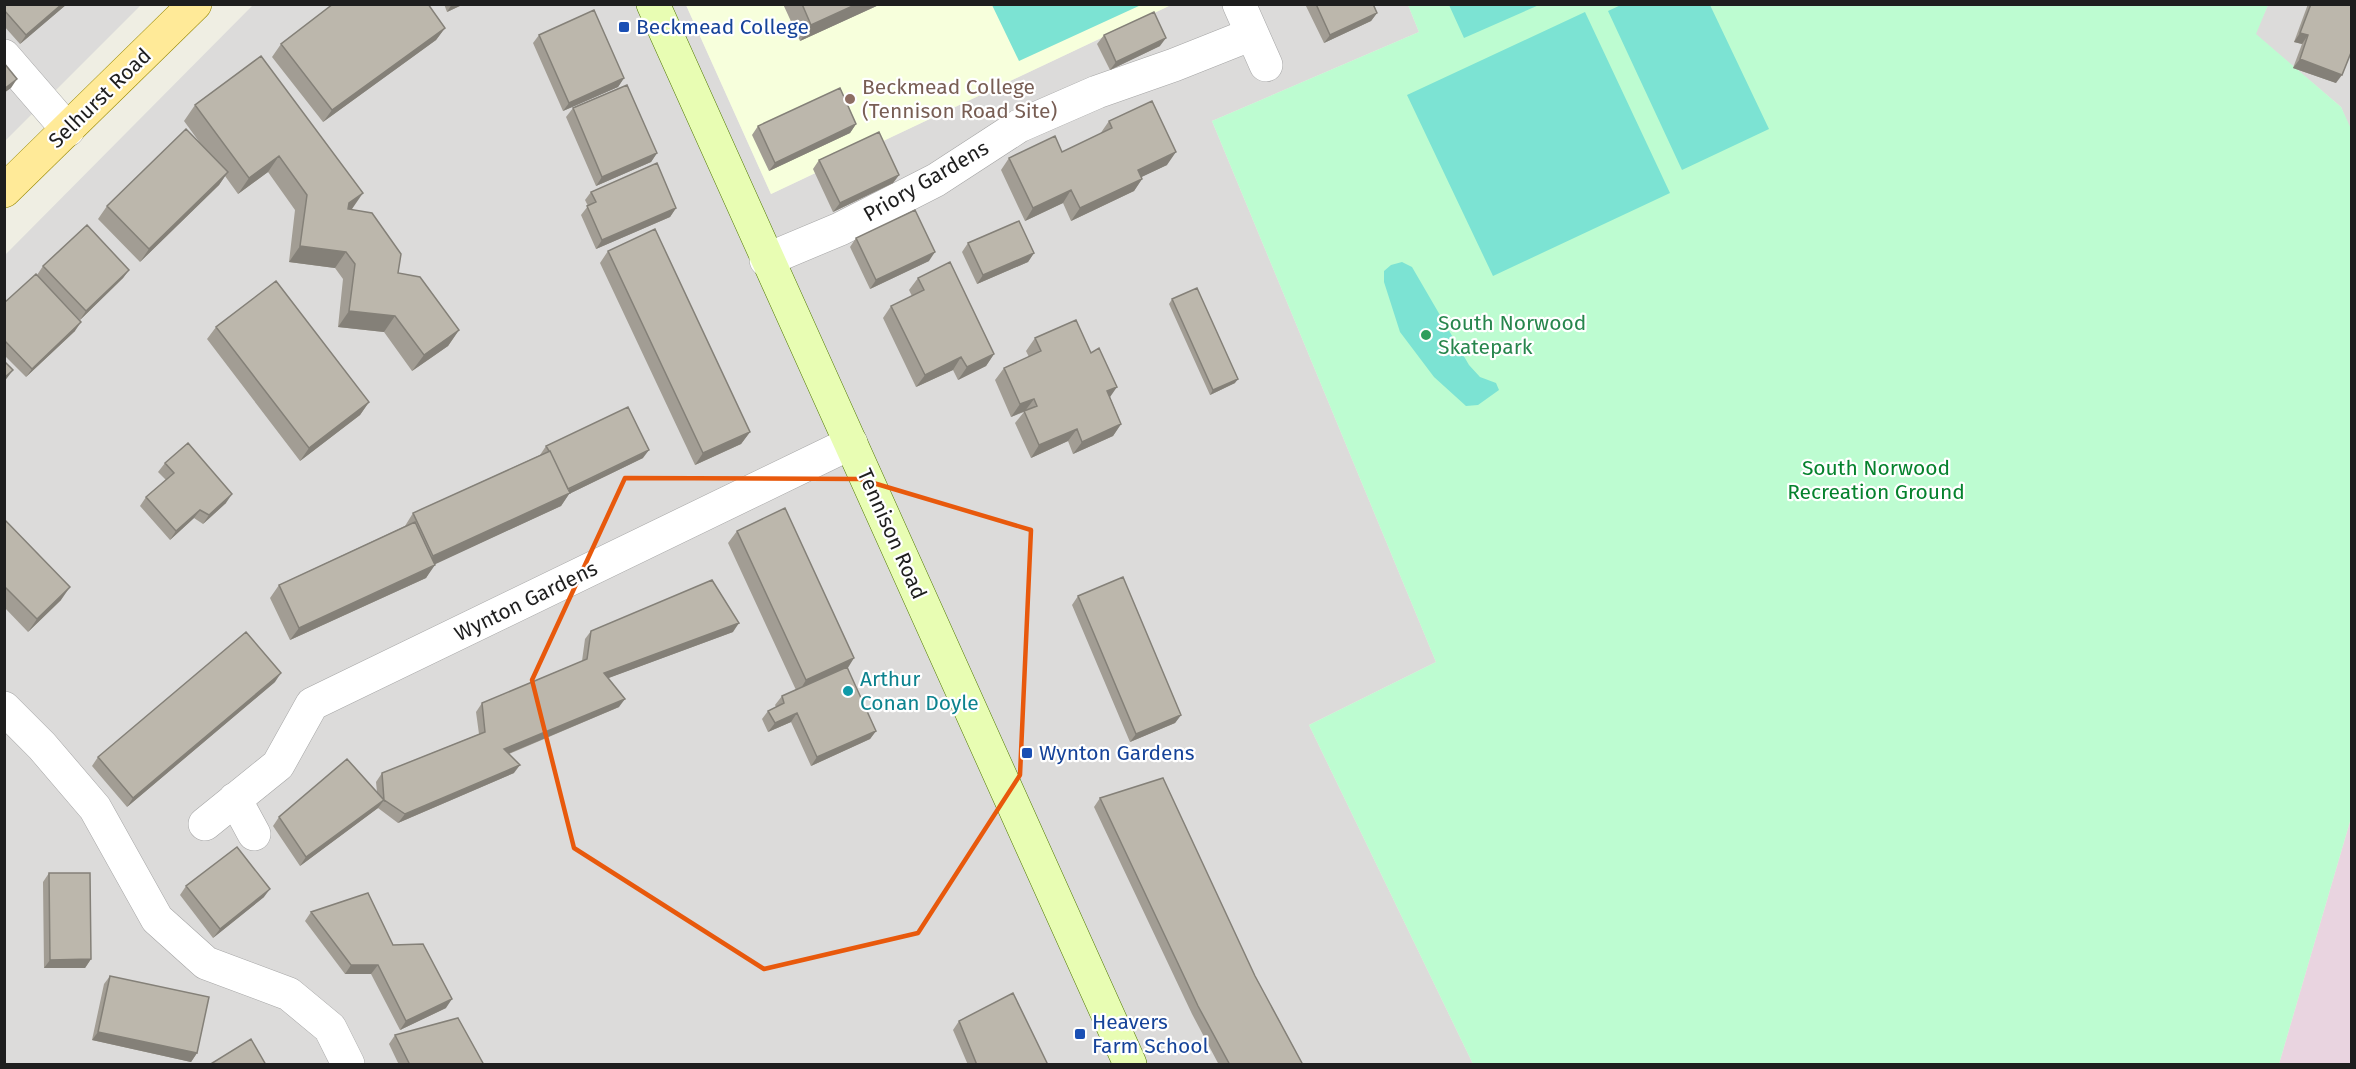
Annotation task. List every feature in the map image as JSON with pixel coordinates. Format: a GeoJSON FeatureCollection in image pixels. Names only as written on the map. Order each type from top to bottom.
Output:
{"type":"FeatureCollection","features":[{"type":"Feature","properties":{"kind":"main road","name":"Selhurst Road"},"geometry":{"type":"LineString","coordinates":[[4,191],[195,4]]}},
{"type":"Feature","properties":{"kind":"street","name":"Tennison Road"},"geometry":{"type":"LineString","coordinates":[[653,4],[766,260],[851,443],[1130,1065]]}},
{"type":"Feature","properties":{"kind":"street"},"geometry":{"type":"LineString","coordinates":[[1239,4],[1266,65]]}},
{"type":"Feature","properties":{"kind":"street","name":"Priory Gardens"},"geometry":{"type":"LineString","coordinates":[[766,260],[840,229],[936,180],[1019,126],[1097,92],[1252,34]]}},
{"type":"Feature","properties":{"kind":"street"},"geometry":{"type":"LineString","coordinates":[[4,56],[68,129]]}},
{"type":"Feature","properties":{"kind":"street","name":"Wynton Gardens"},"geometry":{"type":"LineString","coordinates":[[205,824],[278,765],[312,704],[851,443]]}},
{"type":"Feature","properties":{"kind":"street"},"geometry":{"type":"LineString","coordinates":[[4,708],[42,746],[94,808],[157,919],[206,963],[289,994],[330,1028],[348,1065]]}},
{"type":"Feature","properties":{"kind":"street"},"geometry":{"type":"LineString","coordinates":[[235,800],[254,834]]}},
{"type":"Feature","properties":{"kind":"highlighted area"},"geometry":{"type":"Polygon","coordinates":[[[625,478],[860,479],[1031,530],[1020,775],[918,933],[764,969],[574,848],[532,680],[625,478]]]}},
{"type":"Feature","properties":{"kind":"shaded area"},"geometry":{"type":"Polygon","coordinates":[[[1623,4],[1710,5],[1769,129],[1682,170],[1608,11],[1623,4]]]}},
{"type":"Feature","properties":{"kind":"shaded area"},"geometry":{"type":"Polygon","coordinates":[[[5,5],[141,5],[5,141],[5,5]]]}},
{"type":"Feature","properties":{"kind":"shaded area"},"geometry":{"type":"Polygon","coordinates":[[[253,5],[686,5],[771,194],[1171,5],[1408,5],[1419,32],[1212,121],[1436,662],[1309,725],[1473,1064],[5,1064],[5,255],[253,5]]]}},
{"type":"Feature","properties":{"kind":"shaded area","name":"Beckmead College (Tennison Road Site)"},"geometry":{"type":"Polygon","coordinates":[[[686,5],[1171,5],[771,194],[686,5]]]}},
{"type":"Feature","properties":{"kind":"shaded area"},"geometry":{"type":"Polygon","coordinates":[[[992,5],[1141,5],[1019,61],[992,5]]]}},
{"type":"Feature","properties":{"kind":"shaded area"},"geometry":{"type":"Polygon","coordinates":[[[1449,5],[1539,5],[1464,38],[1449,5]]]}},
{"type":"Feature","properties":{"kind":"shaded area"},"geometry":{"type":"Polygon","coordinates":[[[2268,5],[2351,5],[2351,131],[2341,107],[2255,34],[2268,5]]]}},
{"type":"Feature","properties":{"kind":"shaded area"},"geometry":{"type":"Polygon","coordinates":[[[1585,12],[1670,193],[1493,276],[1407,95],[1585,12]]]}},
{"type":"Feature","properties":{"kind":"shaded area","name":"South Norwood Skatepark"},"geometry":{"type":"Polygon","coordinates":[[[1402,262],[1412,267],[1469,365],[1480,377],[1496,383],[1499,390],[1478,405],[1466,406],[1434,377],[1400,332],[1384,282],[1384,271],[1391,265],[1402,262]]]}},
{"type":"Feature","properties":{"kind":"shaded area"},"geometry":{"type":"Polygon","coordinates":[[[2351,818],[2351,1064],[2279,1064],[2351,818]]]}},
{"type":"Feature","properties":{"kind":"green space","name":"South Norwood Recreation Ground"},"geometry":{"type":"Polygon","coordinates":[[[1408,5],[2268,5],[2256,34],[2341,107],[2352,131],[2351,818],[2279,1064],[1473,1064],[1309,725],[1436,662],[1212,121],[1419,32],[1408,5]]]}},
{"type":"Feature","properties":{"kind":"building"},"geometry":{"type":"Polygon","coordinates":[[[4,4],[62,4],[26,35],[4,10],[4,4]]]}},
{"type":"Feature","properties":{"kind":"building"},"geometry":{"type":"Polygon","coordinates":[[[333,4],[428,4],[445,28],[332,110],[281,44],[333,4]]]}},
{"type":"Feature","properties":{"kind":"building"},"geometry":{"type":"Polygon","coordinates":[[[802,4],[857,4],[811,25],[802,4]]]}},
{"type":"Feature","properties":{"kind":"building"},"geometry":{"type":"Polygon","coordinates":[[[1316,4],[1373,4],[1377,13],[1330,35],[1316,4]]]}},
{"type":"Feature","properties":{"kind":"building"},"geometry":{"type":"Polygon","coordinates":[[[2311,4],[2352,4],[2352,50],[2342,75],[2300,59],[2308,35],[2300,33],[2311,4]]]}},
{"type":"Feature","properties":{"kind":"building"},"geometry":{"type":"Polygon","coordinates":[[[594,10],[624,78],[569,103],[539,35],[594,10]]]}},
{"type":"Feature","properties":{"kind":"building"},"geometry":{"type":"Polygon","coordinates":[[[1154,12],[1166,38],[1116,62],[1104,35],[1154,12]]]}},
{"type":"Feature","properties":{"kind":"building"},"geometry":{"type":"Polygon","coordinates":[[[261,56],[363,193],[349,203],[348,209],[372,213],[401,254],[398,273],[420,277],[459,330],[424,355],[395,316],[349,311],[355,264],[346,252],[300,246],[307,195],[279,156],[249,178],[195,105],[261,56]]]}},
{"type":"Feature","properties":{"kind":"building"},"geometry":{"type":"Polygon","coordinates":[[[4,63],[17,79],[4,89],[4,63]]]}},
{"type":"Feature","properties":{"kind":"building"},"geometry":{"type":"Polygon","coordinates":[[[627,85],[657,153],[602,177],[573,108],[627,85]]]}},
{"type":"Feature","properties":{"kind":"building"},"geometry":{"type":"Polygon","coordinates":[[[840,88],[856,124],[775,163],[758,126],[840,88]]]}},
{"type":"Feature","properties":{"kind":"building"},"geometry":{"type":"Polygon","coordinates":[[[1152,101],[1176,152],[1138,170],[1142,179],[1080,208],[1071,190],[1033,208],[1009,158],[1055,136],[1062,152],[1112,128],[1109,121],[1152,101]]]}},
{"type":"Feature","properties":{"kind":"building"},"geometry":{"type":"Polygon","coordinates":[[[186,129],[228,172],[149,249],[107,206],[186,129]]]}},
{"type":"Feature","properties":{"kind":"building"},"geometry":{"type":"Polygon","coordinates":[[[879,132],[899,175],[840,203],[819,160],[879,132]]]}},
{"type":"Feature","properties":{"kind":"building"},"geometry":{"type":"Polygon","coordinates":[[[657,163],[676,208],[602,240],[587,206],[596,202],[591,192],[657,163]]]}},
{"type":"Feature","properties":{"kind":"building"},"geometry":{"type":"Polygon","coordinates":[[[915,210],[935,252],[876,280],[856,238],[915,210]]]}},
{"type":"Feature","properties":{"kind":"building"},"geometry":{"type":"Polygon","coordinates":[[[1019,221],[1034,253],[983,275],[968,243],[1019,221]]]}},
{"type":"Feature","properties":{"kind":"building"},"geometry":{"type":"Polygon","coordinates":[[[87,225],[129,270],[86,311],[43,266],[87,225]]]}},
{"type":"Feature","properties":{"kind":"building"},"geometry":{"type":"Polygon","coordinates":[[[655,229],[750,432],[703,453],[608,251],[655,229]]]}},
{"type":"Feature","properties":{"kind":"building"},"geometry":{"type":"Polygon","coordinates":[[[950,262],[994,354],[967,367],[961,357],[925,375],[891,306],[924,290],[918,278],[950,262]]]}},
{"type":"Feature","properties":{"kind":"building"},"geometry":{"type":"Polygon","coordinates":[[[36,274],[81,322],[32,369],[4,340],[4,303],[36,274]]]}},
{"type":"Feature","properties":{"kind":"building"},"geometry":{"type":"Polygon","coordinates":[[[276,281],[369,402],[309,448],[216,327],[276,281]]]}},
{"type":"Feature","properties":{"kind":"building"},"geometry":{"type":"Polygon","coordinates":[[[1197,288],[1238,379],[1213,390],[1172,299],[1197,288]]]}},
{"type":"Feature","properties":{"kind":"building"},"geometry":{"type":"Polygon","coordinates":[[[1076,320],[1091,353],[1099,348],[1117,387],[1107,391],[1121,424],[1082,442],[1077,429],[1039,445],[1024,411],[1037,406],[1034,399],[1020,404],[1004,368],[1041,351],[1035,338],[1076,320]]]}},
{"type":"Feature","properties":{"kind":"building"},"geometry":{"type":"Polygon","coordinates":[[[4,361],[13,370],[4,378],[4,361]]]}},
{"type":"Feature","properties":{"kind":"building"},"geometry":{"type":"Polygon","coordinates":[[[628,407],[649,450],[568,489],[546,446],[628,407]]]}},
{"type":"Feature","properties":{"kind":"building"},"geometry":{"type":"Polygon","coordinates":[[[188,443],[232,494],[209,515],[200,510],[176,531],[146,497],[174,473],[165,463],[188,443]]]}},
{"type":"Feature","properties":{"kind":"building"},"geometry":{"type":"Polygon","coordinates":[[[550,451],[570,493],[433,556],[413,513],[550,451]]]}},
{"type":"Feature","properties":{"kind":"building"},"geometry":{"type":"Polygon","coordinates":[[[785,508],[854,658],[806,680],[737,531],[785,508]]]}},
{"type":"Feature","properties":{"kind":"building"},"geometry":{"type":"Polygon","coordinates":[[[4,519],[70,587],[37,619],[4,586],[4,519]]]}},
{"type":"Feature","properties":{"kind":"building"},"geometry":{"type":"Polygon","coordinates":[[[415,522],[435,565],[299,628],[279,585],[415,522]]]}},
{"type":"Feature","properties":{"kind":"building"},"geometry":{"type":"Polygon","coordinates":[[[1123,577],[1181,715],[1136,734],[1078,596],[1123,577]]]}},
{"type":"Feature","properties":{"kind":"building"},"geometry":{"type":"Polygon","coordinates":[[[712,580],[739,623],[604,673],[625,699],[504,749],[520,765],[405,814],[384,800],[382,773],[485,732],[482,703],[587,659],[591,631],[712,580]]]}},
{"type":"Feature","properties":{"kind":"building"},"geometry":{"type":"Polygon","coordinates":[[[246,632],[281,673],[133,798],[98,757],[246,632]]]}},
{"type":"Feature","properties":{"kind":"building"},"geometry":{"type":"Polygon","coordinates":[[[847,667],[876,731],[817,757],[797,713],[775,723],[768,711],[784,703],[782,696],[847,667]]]}},
{"type":"Feature","properties":{"kind":"building"},"geometry":{"type":"Polygon","coordinates":[[[347,759],[384,800],[306,857],[279,817],[347,759]]]}},
{"type":"Feature","properties":{"kind":"building"},"geometry":{"type":"Polygon","coordinates":[[[1163,778],[1255,976],[1303,1065],[1230,1065],[1198,1006],[1100,798],[1163,778]]]}},
{"type":"Feature","properties":{"kind":"building"},"geometry":{"type":"Polygon","coordinates":[[[237,847],[270,889],[220,929],[186,886],[237,847]]]}},
{"type":"Feature","properties":{"kind":"building"},"geometry":{"type":"Polygon","coordinates":[[[49,873],[90,873],[91,959],[50,960],[49,873]]]}},
{"type":"Feature","properties":{"kind":"building"},"geometry":{"type":"Polygon","coordinates":[[[368,893],[393,945],[423,944],[452,999],[406,1021],[378,965],[351,965],[311,912],[368,893]]]}},
{"type":"Feature","properties":{"kind":"building"},"geometry":{"type":"Polygon","coordinates":[[[110,976],[209,997],[197,1053],[98,1032],[110,976]]]}},
{"type":"Feature","properties":{"kind":"building"},"geometry":{"type":"Polygon","coordinates":[[[1013,993],[1048,1065],[977,1065],[959,1021],[1013,993]]]}},
{"type":"Feature","properties":{"kind":"building"},"geometry":{"type":"Polygon","coordinates":[[[458,1018],[484,1065],[410,1065],[395,1035],[458,1018]]]}},
{"type":"Feature","properties":{"kind":"building"},"geometry":{"type":"Polygon","coordinates":[[[251,1039],[266,1065],[209,1065],[251,1039]]]}},
{"type":"Feature","properties":{"kind":"place","name":"Beckmead College"},"geometry":{"type":"Point","coordinates":[624,27]}},
{"type":"Feature","properties":{"kind":"place","name":"Beckmead College (Tennison Road Site)"},"geometry":{"type":"Point","coordinates":[850,99]}},
{"type":"Feature","properties":{"kind":"place","name":"South Norwood Skatepark"},"geometry":{"type":"Point","coordinates":[1426,335]}},
{"type":"Feature","properties":{"kind":"place","name":"Arthur Conan Doyle"},"geometry":{"type":"Point","coordinates":[848,691]}},
{"type":"Feature","properties":{"kind":"place","name":"Wynton Gardens"},"geometry":{"type":"Point","coordinates":[1027,753]}},
{"type":"Feature","properties":{"kind":"place","name":"Heavers Farm School"},"geometry":{"type":"Point","coordinates":[1080,1034]}}]}
